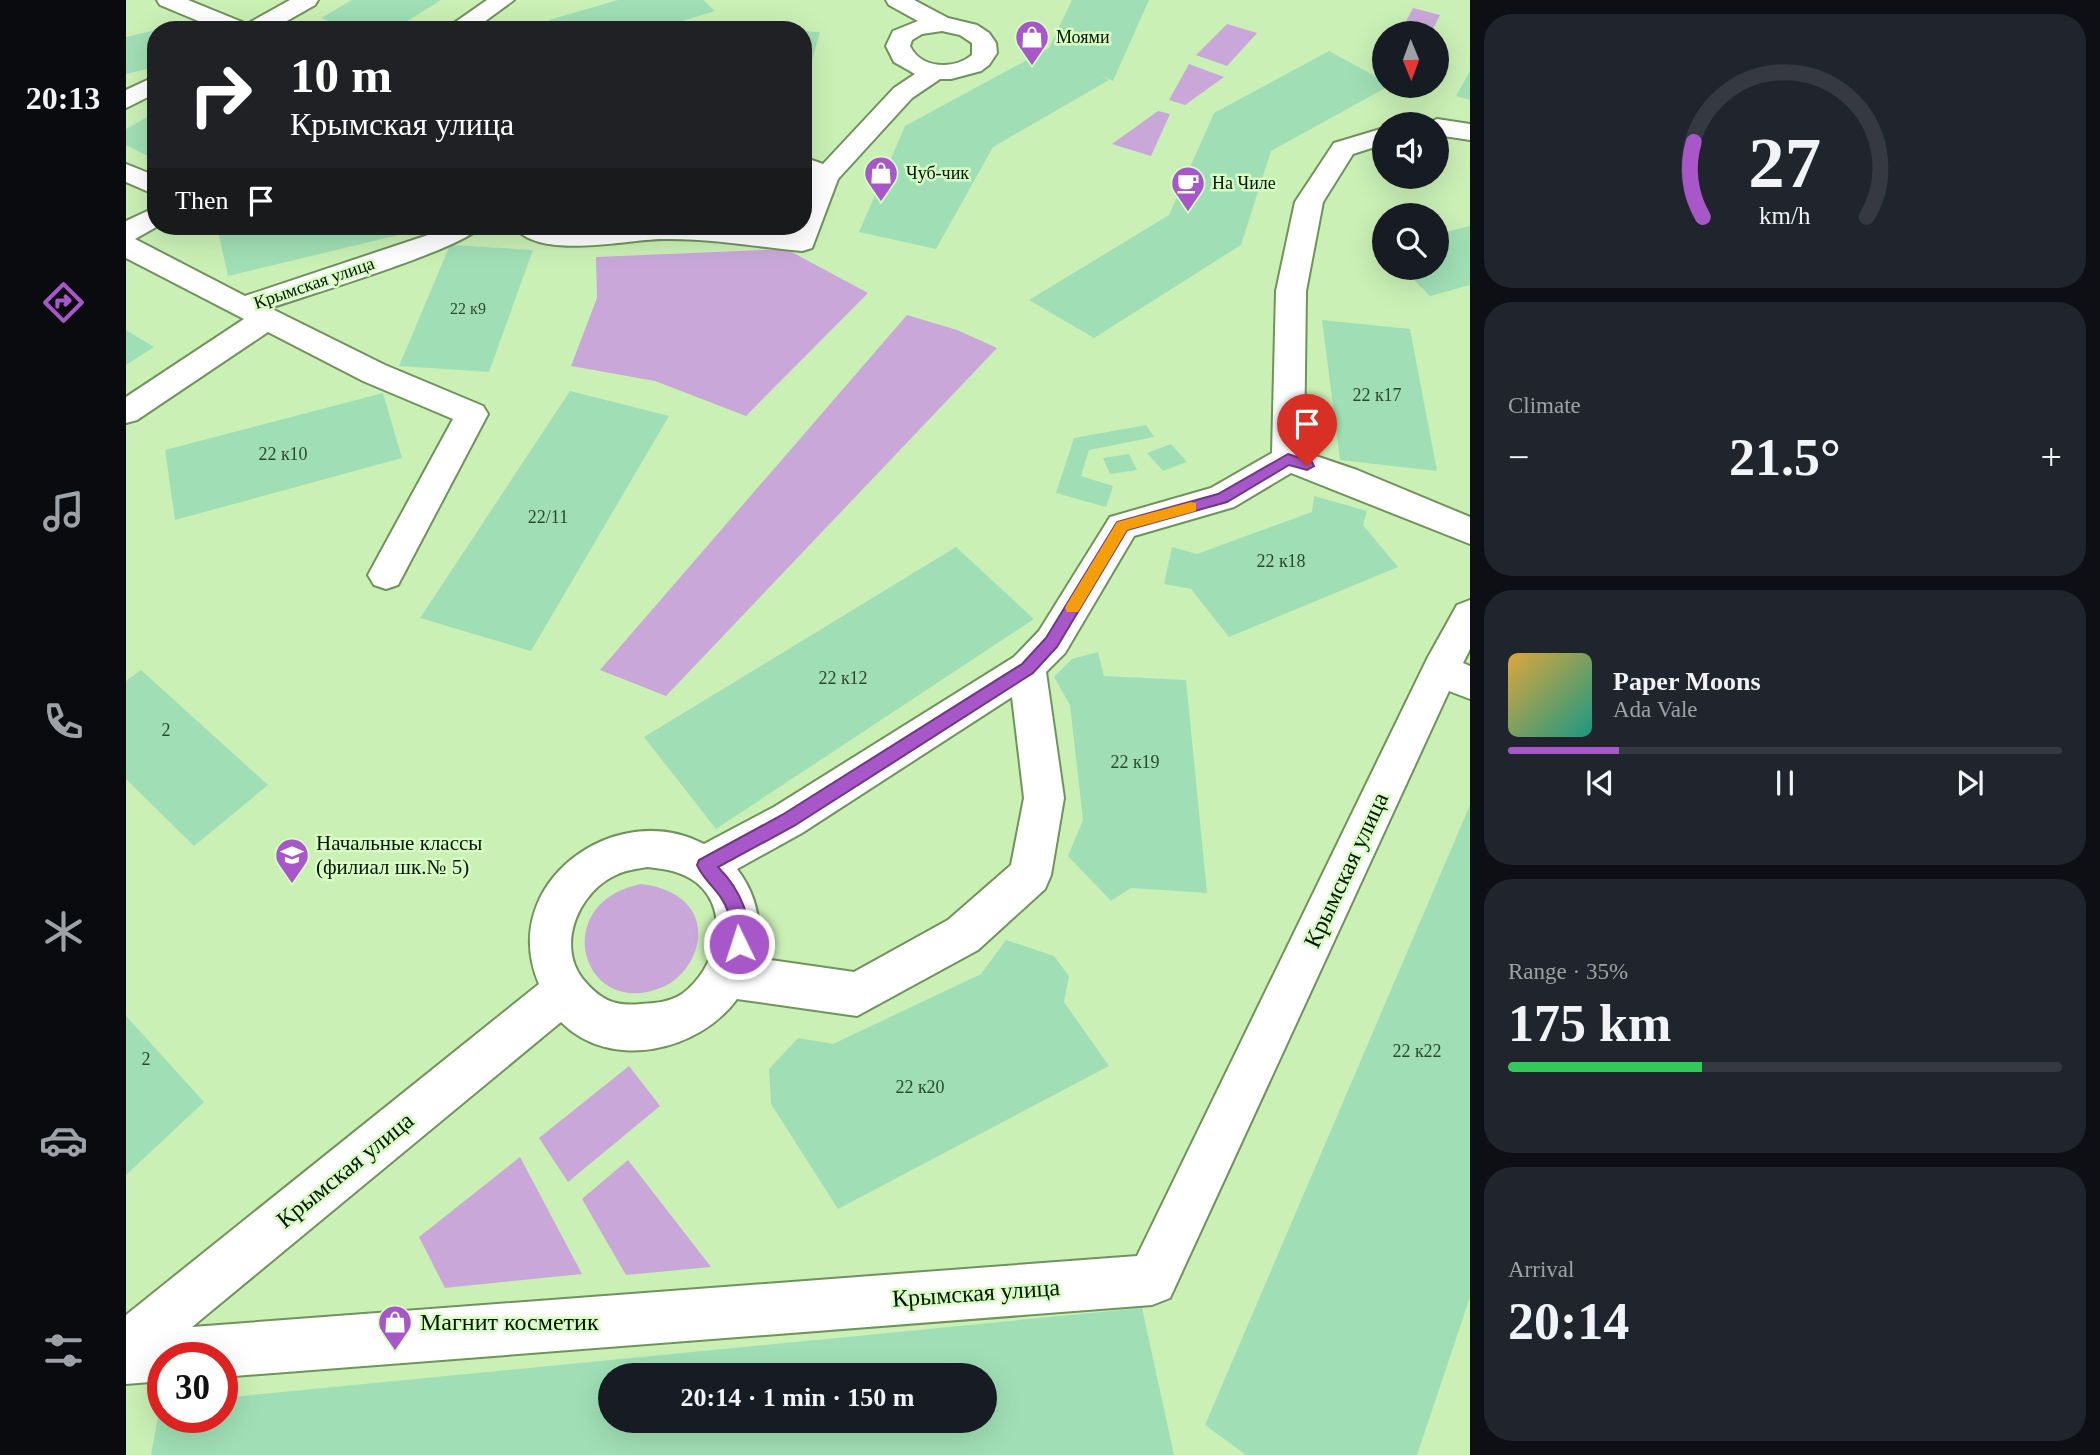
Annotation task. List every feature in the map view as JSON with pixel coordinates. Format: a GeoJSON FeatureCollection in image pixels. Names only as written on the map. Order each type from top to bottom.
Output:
{"type":"FeatureCollection","features":[{"type":"Feature","properties":{"kind":"street"},"geometry":{"type":"LineString","coordinates":[[168,0],[219,21]]}},
{"type":"Feature","properties":{"kind":"street"},"geometry":{"type":"LineString","coordinates":[[269,21],[307,0]]}},
{"type":"Feature","properties":{"kind":"street"},"geometry":{"type":"LineString","coordinates":[[473,21],[503,0]]}},
{"type":"Feature","properties":{"kind":"street"},"geometry":{"type":"LineString","coordinates":[[897,0],[942,24],[968,30],[984,43],[986,51],[975,65],[964,69],[935,71],[909,63],[900,56],[898,40],[904,33],[927,25],[942,24]]}},
{"type":"Feature","properties":{"kind":"street"},"geometry":{"type":"LineString","coordinates":[[814,172],[827,175],[903,93],[935,71]]}},
{"type":"Feature","properties":{"kind":"street"},"geometry":{"type":"LineString","coordinates":[[126,100],[147,88]]}},
{"type":"Feature","properties":{"kind":"street"},"geometry":{"type":"LineString","coordinates":[[1449,129],[1470,132]]}},
{"type":"Feature","properties":{"kind":"street"},"geometry":{"type":"LineString","coordinates":[[1288,459],[1291,291],[1309,202],[1343,149],[1372,140]]}},
{"type":"Feature","properties":{"kind":"street"},"geometry":{"type":"LineString","coordinates":[[126,172],[147,182]]}},
{"type":"Feature","properties":{"kind":"street"},"geometry":{"type":"LineString","coordinates":[[126,233],[147,220]]}},
{"type":"Feature","properties":{"kind":"street","name":"Крымская улица"},"geometry":{"type":"LineString","coordinates":[[126,412],[253,314],[451,235]]}},
{"type":"Feature","properties":{"kind":"street"},"geometry":{"type":"LineString","coordinates":[[559,235],[588,239],[621,235]]}},
{"type":"Feature","properties":{"kind":"street"},"geometry":{"type":"LineString","coordinates":[[721,235],[802,242],[803,235]]}},
{"type":"Feature","properties":{"kind":"street","name":"Крымская улица"},"geometry":{"type":"LineString","coordinates":[[126,246],[253,314]]}},
{"type":"Feature","properties":{"kind":"street"},"geometry":{"type":"LineString","coordinates":[[253,314],[374,373],[472,414],[386,575]]}},
{"type":"Feature","properties":{"kind":"street"},"geometry":{"type":"LineString","coordinates":[[705,865],[788,820],[1027,668],[1052,642],[1122,526],[1222,498],[1288,459],[1345,479],[1470,531]]}},
{"type":"Feature","properties":{"kind":"street","name":"Крымская улица"},"geometry":{"type":"LineString","coordinates":[[126,1358],[1153,1280],[1455,676],[1470,615]]}},
{"type":"Feature","properties":{"kind":"street"},"geometry":{"type":"LineString","coordinates":[[729,976],[857,993],[963,935],[1030,875],[1044,798],[1027,668]]}},
{"type":"Feature","properties":{"kind":"street"},"geometry":{"type":"LineString","coordinates":[[648,848],[678,852],[705,865],[726,887],[738,914],[739,944],[729,976],[708,1002],[680,1021],[646,1030],[613,1027],[583,1013],[563,992],[551,967],[549,939],[556,911],[571,886],[593,866],[619,854],[648,848]]}},
{"type":"Feature","properties":{"kind":"street","name":"Крымская улица"},"geometry":{"type":"LineString","coordinates":[[126,1348],[563,992]]}},
{"type":"Feature","properties":{"kind":"shaded area"},"geometry":{"type":"Polygon","coordinates":[[[1413,8],[1440,15],[1437,21],[1406,21],[1413,8]]]}},
{"type":"Feature","properties":{"kind":"shaded area"},"geometry":{"type":"Polygon","coordinates":[[[1227,24],[1257,33],[1227,66],[1196,55],[1227,24]]]}},
{"type":"Feature","properties":{"kind":"shaded area"},"geometry":{"type":"Polygon","coordinates":[[[1189,64],[1224,77],[1185,105],[1169,100],[1189,64]]]}},
{"type":"Feature","properties":{"kind":"shaded area"},"geometry":{"type":"Polygon","coordinates":[[[1158,111],[1170,114],[1151,156],[1112,144],[1158,111]]]}},
{"type":"Feature","properties":{"kind":"shaded area"},"geometry":{"type":"Polygon","coordinates":[[[786,249],[868,293],[746,416],[655,381],[571,366],[597,298],[596,257],[786,249]]]}},
{"type":"Feature","properties":{"kind":"shaded area"},"geometry":{"type":"Polygon","coordinates":[[[907,315],[957,330],[997,348],[666,696],[600,670],[907,315]]]}},
{"type":"Feature","properties":{"kind":"shaded area"},"geometry":{"type":"Polygon","coordinates":[[[641,884],[665,890],[684,902],[696,920],[698,932],[695,951],[681,974],[665,986],[637,993],[613,989],[596,975],[587,956],[585,935],[593,913],[611,895],[641,884]]]}},
{"type":"Feature","properties":{"kind":"shaded area"},"geometry":{"type":"Polygon","coordinates":[[[629,1066],[660,1106],[568,1182],[539,1138],[629,1066]]]}},
{"type":"Feature","properties":{"kind":"shaded area"},"geometry":{"type":"Polygon","coordinates":[[[520,1157],[582,1274],[445,1288],[419,1237],[520,1157]]]}},
{"type":"Feature","properties":{"kind":"shaded area"},"geometry":{"type":"Polygon","coordinates":[[[628,1160],[711,1267],[626,1275],[582,1199],[628,1160]]]}},
{"type":"Feature","properties":{"kind":"building"},"geometry":{"type":"Polygon","coordinates":[[[352,0],[441,0],[407,21],[328,21],[321,18],[352,0]]]}},
{"type":"Feature","properties":{"kind":"building"},"geometry":{"type":"Polygon","coordinates":[[[618,0],[703,0],[715,11],[682,21],[549,20],[618,0]]]}},
{"type":"Feature","properties":{"kind":"building"},"geometry":{"type":"Polygon","coordinates":[[[1072,0],[1149,0],[1113,81],[1101,75],[1109,80],[993,147],[936,249],[859,232],[905,126],[1049,48],[1072,0]]]}},
{"type":"Feature","properties":{"kind":"building"},"geometry":{"type":"Polygon","coordinates":[[[147,32],[147,69],[126,74],[126,37],[147,32]]]}},
{"type":"Feature","properties":{"kind":"building"},"geometry":{"type":"Polygon","coordinates":[[[812,32],[820,32],[812,61],[812,32]]]}},
{"type":"Feature","properties":{"kind":"building"},"geometry":{"type":"Polygon","coordinates":[[[1329,51],[1372,74],[1372,95],[1271,151],[1241,245],[1094,338],[1029,300],[1169,215],[1214,113],[1329,51]]]}},
{"type":"Feature","properties":{"kind":"building"},"geometry":{"type":"Polygon","coordinates":[[[1470,71],[1470,100],[1456,96],[1470,71]]]}},
{"type":"Feature","properties":{"kind":"building"},"geometry":{"type":"Polygon","coordinates":[[[147,117],[147,156],[126,145],[126,129],[147,117]]]}},
{"type":"Feature","properties":{"kind":"building"},"geometry":{"type":"Polygon","coordinates":[[[1470,226],[1470,285],[1430,296],[1414,280],[1449,280],[1449,231],[1470,226]]]}},
{"type":"Feature","properties":{"kind":"building"},"geometry":{"type":"Polygon","coordinates":[[[219,235],[399,235],[228,276],[219,235]]]}},
{"type":"Feature","properties":{"kind":"building"},"geometry":{"type":"Polygon","coordinates":[[[450,245],[533,250],[489,372],[399,366],[450,245]]]}},
{"type":"Feature","properties":{"kind":"building"},"geometry":{"type":"Polygon","coordinates":[[[1322,320],[1410,329],[1437,471],[1340,460],[1322,320]]]}},
{"type":"Feature","properties":{"kind":"building"},"geometry":{"type":"Polygon","coordinates":[[[126,330],[154,347],[126,365],[126,330]]]}},
{"type":"Feature","properties":{"kind":"building"},"geometry":{"type":"Polygon","coordinates":[[[570,391],[669,416],[531,651],[420,618],[570,391]]]}},
{"type":"Feature","properties":{"kind":"building"},"geometry":{"type":"Polygon","coordinates":[[[383,393],[402,458],[175,520],[165,450],[383,393]]]}},
{"type":"Feature","properties":{"kind":"building"},"geometry":{"type":"Polygon","coordinates":[[[1146,425],[1154,437],[1089,450],[1081,476],[1113,486],[1106,507],[1056,493],[1074,438],[1146,425]]]}},
{"type":"Feature","properties":{"kind":"building"},"geometry":{"type":"Polygon","coordinates":[[[1171,444],[1187,462],[1163,471],[1147,453],[1171,444]]]}},
{"type":"Feature","properties":{"kind":"building"},"geometry":{"type":"Polygon","coordinates":[[[1129,454],[1137,470],[1110,474],[1103,458],[1129,454]]]}},
{"type":"Feature","properties":{"kind":"building"},"geometry":{"type":"Polygon","coordinates":[[[1314,496],[1367,511],[1363,525],[1398,567],[1229,637],[1191,589],[1164,584],[1172,547],[1197,554],[1312,512],[1314,496]]]}},
{"type":"Feature","properties":{"kind":"building"},"geometry":{"type":"Polygon","coordinates":[[[956,547],[1034,619],[716,829],[644,737],[956,547]]]}},
{"type":"Feature","properties":{"kind":"building"},"geometry":{"type":"Polygon","coordinates":[[[1098,652],[1104,676],[1186,680],[1207,893],[1131,888],[1111,901],[1068,856],[1083,820],[1070,705],[1054,677],[1072,659],[1098,652]]]}},
{"type":"Feature","properties":{"kind":"building"},"geometry":{"type":"Polygon","coordinates":[[[141,670],[268,785],[194,846],[126,779],[126,681],[141,670]]]}},
{"type":"Feature","properties":{"kind":"building"},"geometry":{"type":"Polygon","coordinates":[[[1470,805],[1470,1297],[1417,1455],[1246,1455],[1205,1425],[1470,805]]]}},
{"type":"Feature","properties":{"kind":"building"},"geometry":{"type":"Polygon","coordinates":[[[1006,940],[1054,956],[1069,976],[1064,1002],[1109,1066],[838,1209],[771,1104],[769,1069],[798,1038],[833,1044],[981,974],[1006,940]]]}},
{"type":"Feature","properties":{"kind":"building"},"geometry":{"type":"Polygon","coordinates":[[[126,1016],[204,1102],[126,1175],[126,1016]]]}},
{"type":"Feature","properties":{"kind":"building"},"geometry":{"type":"Polygon","coordinates":[[[1142,1308],[1174,1455],[151,1455],[155,1433],[238,1433],[238,1396],[1142,1308]]]}},
{"type":"Feature","properties":{"kind":"slow traffic"},"geometry":{"type":"LineString","coordinates":[[1072,608],[1122,526],[1191,507]]}},
{"type":"Feature","properties":{"kind":"place","name":"Моями"},"geometry":{"type":"Point","coordinates":[1032,67]}},
{"type":"Feature","properties":{"kind":"place","name":"Чуб-чик"},"geometry":{"type":"Point","coordinates":[881,203]}},
{"type":"Feature","properties":{"kind":"place","name":"На Чиле"},"geometry":{"type":"Point","coordinates":[1188,213]}},
{"type":"Feature","properties":{"kind":"place","name":"Начальные классы (филиал шк.№ 5)"},"geometry":{"type":"Point","coordinates":[292,885]}},
{"type":"Feature","properties":{"kind":"place","name":"Магнит косметик"},"geometry":{"type":"Point","coordinates":[395,1352]}},
{"type":"Feature","properties":{"kind":"route"},"geometry":{"type":"LineString","coordinates":[[739,944],[738,914],[726,887],[705,865],[788,820],[1027,668],[1052,642],[1122,526],[1222,498],[1288,459],[1307,466]]}}]}
